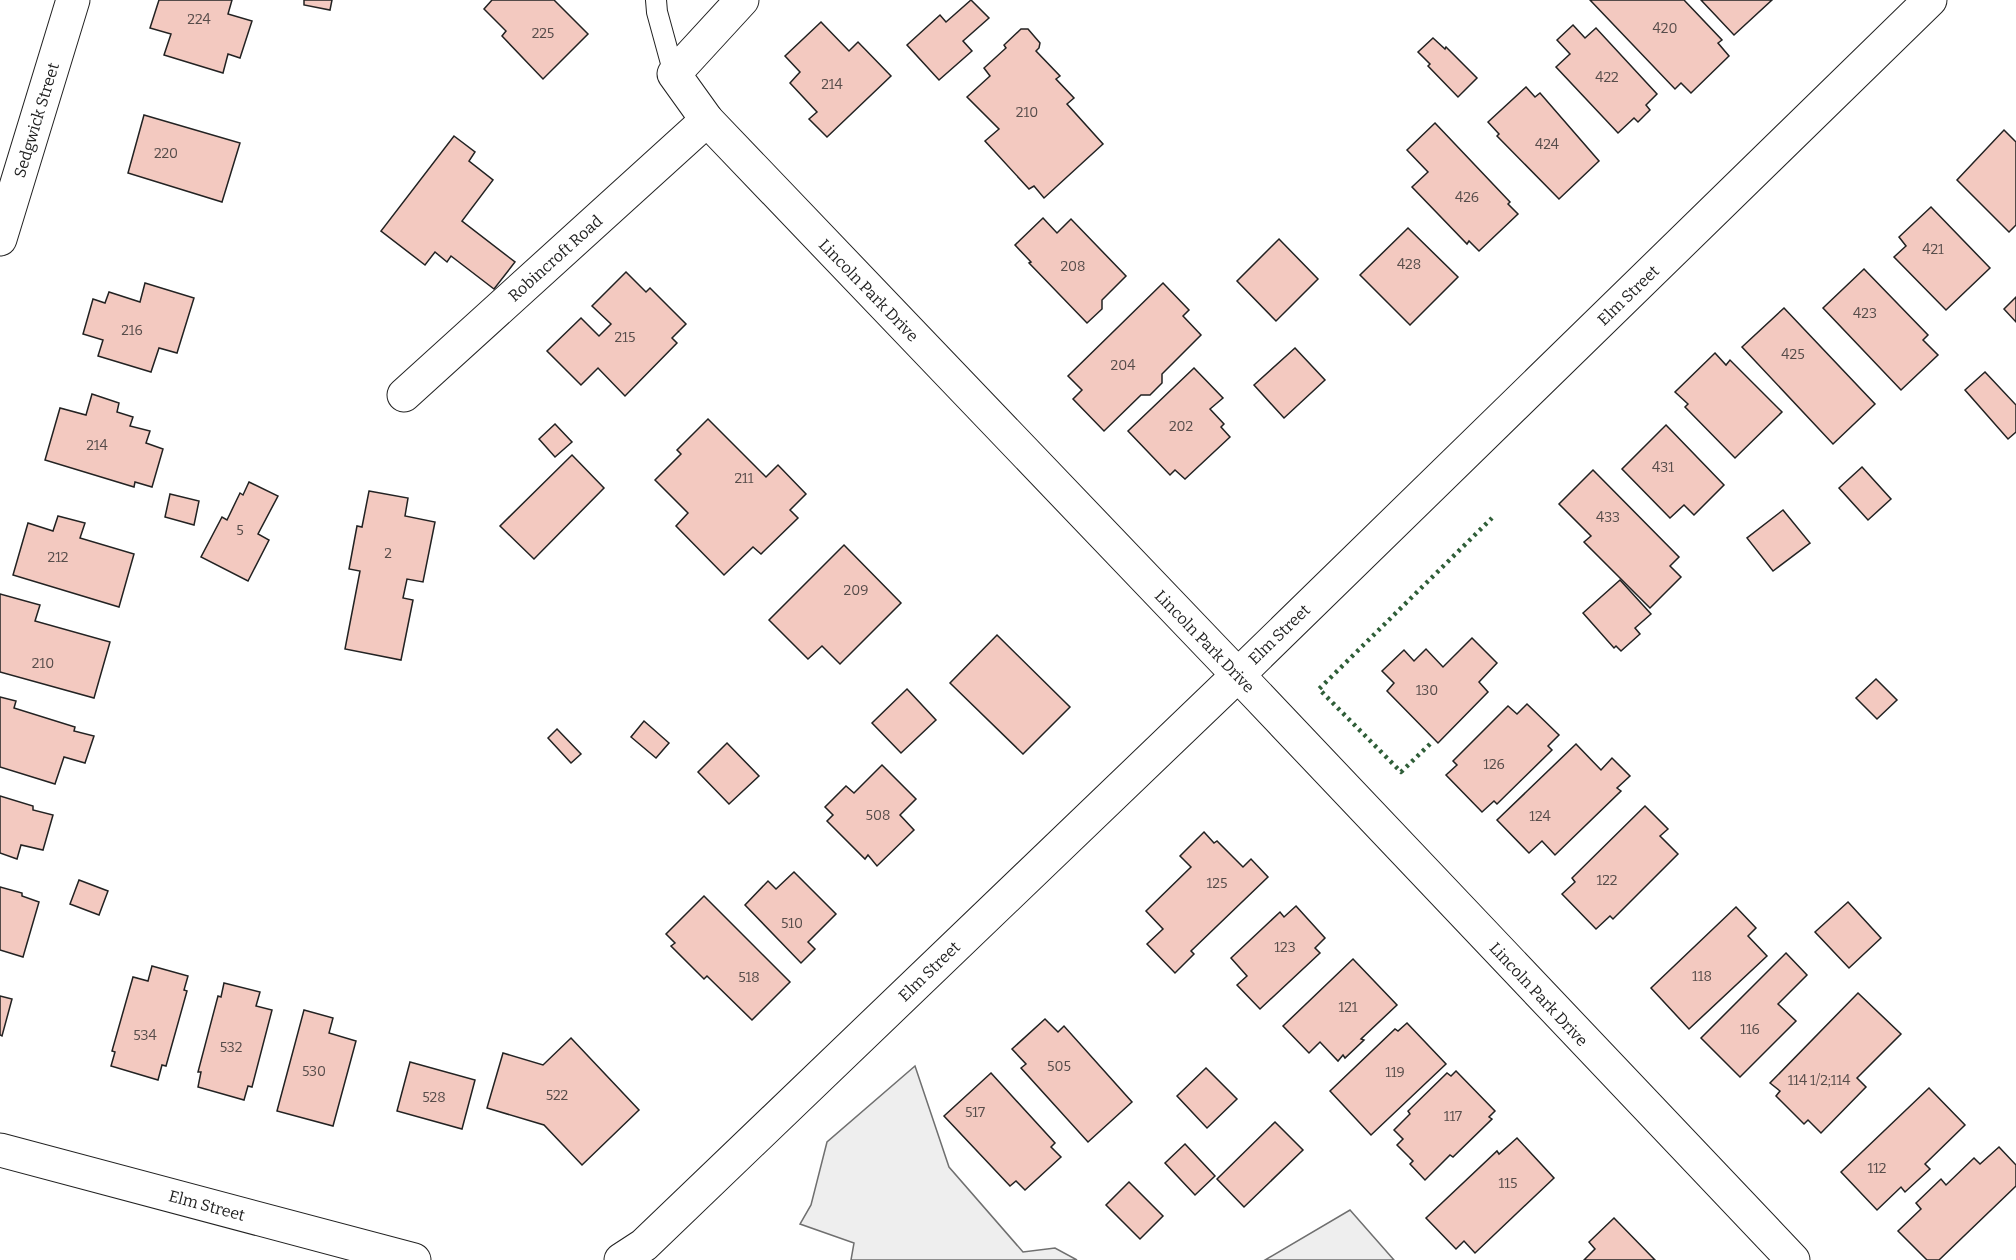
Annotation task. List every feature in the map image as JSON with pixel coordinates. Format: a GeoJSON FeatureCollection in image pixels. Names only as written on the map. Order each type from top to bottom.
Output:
{"type":"FeatureCollection","features":[{"type":"Feature","properties":{"kind":"street","name":"Sedgwick Street"},"geometry":{"type":"LineString","coordinates":[[0,239],[73,0]]}},
{"type":"Feature","properties":{"kind":"street"},"geometry":{"type":"LineString","coordinates":[[674,74],[742,0]]}},
{"type":"Feature","properties":{"kind":"street","name":"Elm Street"},"geometry":{"type":"LineString","coordinates":[[621,1260],[644,1245],[1238,675],[1930,0]]}},
{"type":"Feature","properties":{"kind":"street","name":"Lincoln Park Drive"},"geometry":{"type":"LineString","coordinates":[[674,74],[707,120],[1793,1260]]}},
{"type":"Feature","properties":{"kind":"street","name":"Robincroft Road"},"geometry":{"type":"LineString","coordinates":[[404,395],[707,120]]}},
{"type":"Feature","properties":{"kind":"street","name":"Elm Street"},"geometry":{"type":"LineString","coordinates":[[0,1150],[414,1260]]}},
{"type":"Feature","properties":{"kind":"lane","name":"Lincoln Park Drive"},"geometry":{"type":"LineString","coordinates":[[656,0],[657,12],[674,74]]}},
{"type":"Feature","properties":{"kind":"shaded area"},"geometry":{"type":"Polygon","coordinates":[[[915,1066],[949,1167],[1023,1252],[1055,1248],[1077,1260],[851,1260],[854,1243],[800,1224],[811,1205],[827,1142],[915,1066]]]}},
{"type":"Feature","properties":{"kind":"shaded area"},"geometry":{"type":"Polygon","coordinates":[[[1350,1210],[1394,1260],[1265,1260],[1350,1210]]]}},
{"type":"Feature","properties":{"kind":"building"},"geometry":{"type":"Polygon","coordinates":[[[159,0],[232,0],[228,14],[252,21],[240,58],[228,54],[223,73],[164,55],[171,34],[150,28],[159,0]]]}},
{"type":"Feature","properties":{"kind":"building"},"geometry":{"type":"Polygon","coordinates":[[[304,0],[332,0],[330,10],[304,5],[304,0]]]}},
{"type":"Feature","properties":{"kind":"building"},"geometry":{"type":"Polygon","coordinates":[[[492,0],[554,0],[588,34],[543,79],[502,36],[506,31],[484,9],[492,0]]]}},
{"type":"Feature","properties":{"kind":"building"},"geometry":{"type":"Polygon","coordinates":[[[971,0],[989,18],[963,41],[972,51],[939,80],[907,45],[940,15],[946,22],[971,0]]]}},
{"type":"Feature","properties":{"kind":"building"},"geometry":{"type":"Polygon","coordinates":[[[1590,0],[1684,0],[1722,40],[1718,43],[1729,56],[1691,93],[1681,83],[1675,89],[1590,0]]]}},
{"type":"Feature","properties":{"kind":"building"},"geometry":{"type":"Polygon","coordinates":[[[1701,0],[1772,0],[1734,35],[1701,0]]]}},
{"type":"Feature","properties":{"kind":"building"},"geometry":{"type":"Polygon","coordinates":[[[821,22],[849,51],[858,42],[891,76],[827,137],[809,119],[817,112],[790,83],[800,72],[785,56],[821,22]]]}},
{"type":"Feature","properties":{"kind":"building"},"geometry":{"type":"Polygon","coordinates":[[[1573,25],[1585,38],[1596,28],[1657,94],[1646,105],[1650,110],[1638,122],[1634,118],[1618,133],[1556,67],[1570,54],[1557,40],[1573,25]]]}},
{"type":"Feature","properties":{"kind":"building"},"geometry":{"type":"Polygon","coordinates":[[[1021,29],[1028,29],[1040,43],[1036,51],[1060,76],[1056,79],[1074,98],[1067,104],[1103,144],[1044,198],[1034,186],[1029,189],[985,141],[999,129],[967,97],[990,76],[984,68],[1006,48],[1004,45],[1021,29]]]}},
{"type":"Feature","properties":{"kind":"building"},"geometry":{"type":"Polygon","coordinates":[[[1433,38],[1445,49],[1446,47],[1477,78],[1458,97],[1428,66],[1430,64],[1418,52],[1433,38]]]}},
{"type":"Feature","properties":{"kind":"building"},"geometry":{"type":"Polygon","coordinates":[[[1526,87],[1535,97],[1540,93],[1599,161],[1559,199],[1497,136],[1499,134],[1488,122],[1526,87]]]}},
{"type":"Feature","properties":{"kind":"building"},"geometry":{"type":"Polygon","coordinates":[[[144,115],[240,143],[222,202],[128,173],[144,115]]]}},
{"type":"Feature","properties":{"kind":"building"},"geometry":{"type":"Polygon","coordinates":[[[1435,123],[1510,202],[1508,204],[1518,214],[1479,251],[1469,241],[1467,244],[1412,187],[1428,172],[1407,150],[1435,123]]]}},
{"type":"Feature","properties":{"kind":"building"},"geometry":{"type":"Polygon","coordinates":[[[2004,130],[2016,142],[2016,225],[2009,232],[1957,180],[2004,130]]]}},
{"type":"Feature","properties":{"kind":"building"},"geometry":{"type":"Polygon","coordinates":[[[454,136],[475,152],[469,161],[493,180],[462,221],[515,262],[494,289],[451,256],[447,262],[435,252],[425,265],[381,231],[454,136]]]}},
{"type":"Feature","properties":{"kind":"building"},"geometry":{"type":"Polygon","coordinates":[[[1931,207],[1990,268],[1946,310],[1894,257],[1906,246],[1899,237],[1931,207]]]}},
{"type":"Feature","properties":{"kind":"building"},"geometry":{"type":"Polygon","coordinates":[[[1043,218],[1057,233],[1071,219],[1126,276],[1102,300],[1102,309],[1087,323],[1029,263],[1031,262],[1015,245],[1043,218]]]}},
{"type":"Feature","properties":{"kind":"building"},"geometry":{"type":"Polygon","coordinates":[[[1408,228],[1458,277],[1410,325],[1360,275],[1408,228]]]}},
{"type":"Feature","properties":{"kind":"building"},"geometry":{"type":"Polygon","coordinates":[[[1279,239],[1318,279],[1276,321],[1237,281],[1279,239]]]}},
{"type":"Feature","properties":{"kind":"building"},"geometry":{"type":"Polygon","coordinates":[[[1864,269],[1928,335],[1923,340],[1938,355],[1901,390],[1823,308],[1864,269]]]}},
{"type":"Feature","properties":{"kind":"building"},"geometry":{"type":"Polygon","coordinates":[[[626,272],[646,292],[650,288],[686,324],[672,338],[677,343],[625,396],[598,368],[581,385],[547,351],[581,318],[599,336],[611,324],[592,306],[626,272]]]}},
{"type":"Feature","properties":{"kind":"building"},"geometry":{"type":"Polygon","coordinates":[[[145,283],[194,298],[177,353],[159,348],[151,372],[98,356],[103,340],[83,334],[93,299],[105,303],[109,292],[140,302],[145,283]]]}},
{"type":"Feature","properties":{"kind":"building"},"geometry":{"type":"Polygon","coordinates":[[[1163,283],[1189,310],[1183,316],[1201,335],[1162,374],[1162,383],[1150,395],[1141,395],[1104,431],[1073,399],[1082,390],[1068,376],[1163,283]]]}},
{"type":"Feature","properties":{"kind":"building"},"geometry":{"type":"Polygon","coordinates":[[[2016,297],[2016,322],[2004,309],[2016,297]]]}},
{"type":"Feature","properties":{"kind":"building"},"geometry":{"type":"Polygon","coordinates":[[[1784,308],[1875,404],[1833,444],[1742,347],[1784,308]]]}},
{"type":"Feature","properties":{"kind":"building"},"geometry":{"type":"Polygon","coordinates":[[[1295,348],[1325,380],[1284,418],[1254,385],[1295,348]]]}},
{"type":"Feature","properties":{"kind":"building"},"geometry":{"type":"Polygon","coordinates":[[[1715,353],[1726,365],[1730,360],[1782,412],[1735,458],[1685,407],[1688,404],[1675,392],[1715,353]]]}},
{"type":"Feature","properties":{"kind":"building"},"geometry":{"type":"Polygon","coordinates":[[[1194,368],[1223,398],[1210,409],[1224,424],[1221,427],[1230,437],[1185,479],[1175,470],[1170,475],[1128,431],[1194,368]]]}},
{"type":"Feature","properties":{"kind":"building"},"geometry":{"type":"Polygon","coordinates":[[[1985,372],[2016,405],[2016,432],[2008,439],[1965,390],[1985,372]]]}},
{"type":"Feature","properties":{"kind":"building"},"geometry":{"type":"Polygon","coordinates":[[[92,394],[119,403],[117,412],[133,417],[130,426],[150,431],[146,443],[163,449],[152,487],[135,482],[134,487],[45,460],[60,408],[86,415],[92,394]]]}},
{"type":"Feature","properties":{"kind":"building"},"geometry":{"type":"Polygon","coordinates":[[[708,419],[766,477],[778,465],[806,494],[790,510],[798,518],[761,554],[753,547],[724,575],[676,526],[688,513],[655,480],[681,454],[677,450],[708,419]]]}},
{"type":"Feature","properties":{"kind":"building"},"geometry":{"type":"Polygon","coordinates":[[[555,424],[572,442],[555,457],[539,439],[555,424]]]}},
{"type":"Feature","properties":{"kind":"building"},"geometry":{"type":"Polygon","coordinates":[[[1666,425],[1724,485],[1694,515],[1684,505],[1670,518],[1622,469],[1666,425]]]}},
{"type":"Feature","properties":{"kind":"building"},"geometry":{"type":"Polygon","coordinates":[[[572,455],[604,488],[534,559],[500,526],[572,455]]]}},
{"type":"Feature","properties":{"kind":"building"},"geometry":{"type":"Polygon","coordinates":[[[1862,467],[1891,499],[1868,520],[1839,488],[1862,467]]]}},
{"type":"Feature","properties":{"kind":"building"},"geometry":{"type":"Polygon","coordinates":[[[1593,470],[1679,557],[1670,566],[1681,577],[1650,608],[1584,542],[1591,536],[1559,504],[1593,470]]]}},
{"type":"Feature","properties":{"kind":"building"},"geometry":{"type":"Polygon","coordinates":[[[249,482],[278,496],[258,534],[269,540],[248,581],[201,557],[222,517],[227,520],[240,493],[243,495],[249,482]]]}},
{"type":"Feature","properties":{"kind":"building"},"geometry":{"type":"Polygon","coordinates":[[[369,491],[408,498],[405,516],[435,522],[423,582],[407,579],[403,598],[413,600],[401,660],[345,649],[360,571],[349,569],[357,526],[362,527],[369,491]]]}},
{"type":"Feature","properties":{"kind":"building"},"geometry":{"type":"Polygon","coordinates":[[[170,494],[199,501],[194,525],[165,517],[170,494]]]}},
{"type":"Feature","properties":{"kind":"building"},"geometry":{"type":"Polygon","coordinates":[[[1783,510],[1810,543],[1773,571],[1747,538],[1783,510]]]}},
{"type":"Feature","properties":{"kind":"building"},"geometry":{"type":"Polygon","coordinates":[[[58,516],[85,523],[80,538],[134,554],[119,607],[13,575],[28,523],[53,531],[58,516]]]}},
{"type":"Feature","properties":{"kind":"building"},"geometry":{"type":"Polygon","coordinates":[[[844,545],[901,603],[840,664],[822,646],[808,659],[769,620],[844,545]]]}},
{"type":"Feature","properties":{"kind":"building"},"geometry":{"type":"Polygon","coordinates":[[[1620,580],[1651,614],[1635,628],[1640,634],[1621,651],[1616,646],[1614,648],[1583,613],[1620,580]]]}},
{"type":"Feature","properties":{"kind":"building"},"geometry":{"type":"Polygon","coordinates":[[[0,594],[40,605],[35,621],[110,642],[94,698],[0,672],[0,594]]]}},
{"type":"Feature","properties":{"kind":"building"},"geometry":{"type":"Polygon","coordinates":[[[997,635],[1070,707],[1023,754],[950,683],[997,635]]]}},
{"type":"Feature","properties":{"kind":"building"},"geometry":{"type":"Polygon","coordinates":[[[1472,638],[1497,663],[1479,682],[1488,692],[1438,743],[1387,691],[1394,683],[1382,671],[1404,650],[1414,661],[1426,649],[1443,667],[1472,638]]]}},
{"type":"Feature","properties":{"kind":"building"},"geometry":{"type":"Polygon","coordinates":[[[1876,679],[1897,700],[1877,719],[1856,698],[1876,679]]]}},
{"type":"Feature","properties":{"kind":"building"},"geometry":{"type":"Polygon","coordinates":[[[907,689],[936,720],[901,753],[872,723],[907,689]]]}},
{"type":"Feature","properties":{"kind":"building"},"geometry":{"type":"Polygon","coordinates":[[[0,697],[16,701],[14,708],[75,727],[74,731],[94,736],[85,763],[64,757],[55,784],[0,767],[0,697]]]}},
{"type":"Feature","properties":{"kind":"building"},"geometry":{"type":"Polygon","coordinates":[[[1527,704],[1559,735],[1548,746],[1552,750],[1497,804],[1494,801],[1482,812],[1446,775],[1457,765],[1453,761],[1508,706],[1517,714],[1527,704]]]}},
{"type":"Feature","properties":{"kind":"building"},"geometry":{"type":"Polygon","coordinates":[[[644,721],[669,743],[656,758],[631,737],[644,721]]]}},
{"type":"Feature","properties":{"kind":"building"},"geometry":{"type":"Polygon","coordinates":[[[557,729],[581,754],[571,763],[548,738],[557,729]]]}},
{"type":"Feature","properties":{"kind":"building"},"geometry":{"type":"Polygon","coordinates":[[[727,743],[759,776],[729,804],[698,772],[727,743]]]}},
{"type":"Feature","properties":{"kind":"building"},"geometry":{"type":"Polygon","coordinates":[[[1576,744],[1601,770],[1612,758],[1630,776],[1617,788],[1621,791],[1555,855],[1542,841],[1529,853],[1497,820],[1576,744]]]}},
{"type":"Feature","properties":{"kind":"building"},"geometry":{"type":"Polygon","coordinates":[[[882,765],[916,799],[900,815],[914,830],[877,866],[868,855],[865,859],[827,821],[833,815],[825,807],[846,786],[854,793],[882,765]]]}},
{"type":"Feature","properties":{"kind":"building"},"geometry":{"type":"Polygon","coordinates":[[[0,796],[33,806],[33,810],[53,815],[43,850],[21,845],[17,859],[0,853],[0,796]]]}},
{"type":"Feature","properties":{"kind":"building"},"geometry":{"type":"Polygon","coordinates":[[[1645,806],[1668,829],[1660,836],[1678,854],[1613,919],[1610,916],[1596,929],[1562,894],[1575,882],[1572,878],[1645,806]]]}},
{"type":"Feature","properties":{"kind":"building"},"geometry":{"type":"Polygon","coordinates":[[[1204,832],[1214,843],[1217,841],[1243,867],[1251,859],[1268,877],[1191,951],[1194,954],[1175,973],[1147,944],[1163,929],[1146,911],[1191,867],[1180,856],[1204,832]]]}},
{"type":"Feature","properties":{"kind":"building"},"geometry":{"type":"Polygon","coordinates":[[[794,872],[836,914],[808,942],[815,949],[801,963],[745,905],[768,881],[776,889],[794,872]]]}},
{"type":"Feature","properties":{"kind":"building"},"geometry":{"type":"Polygon","coordinates":[[[79,880],[108,891],[99,915],[70,904],[79,880]]]}},
{"type":"Feature","properties":{"kind":"building"},"geometry":{"type":"Polygon","coordinates":[[[0,887],[22,893],[22,896],[39,902],[23,957],[0,950],[0,887]]]}},
{"type":"Feature","properties":{"kind":"building"},"geometry":{"type":"Polygon","coordinates":[[[704,896],[790,982],[752,1020],[707,976],[704,979],[671,946],[675,943],[666,934],[704,896]]]}},
{"type":"Feature","properties":{"kind":"building"},"geometry":{"type":"Polygon","coordinates":[[[1848,902],[1881,938],[1849,968],[1815,932],[1848,902]]]}},
{"type":"Feature","properties":{"kind":"building"},"geometry":{"type":"Polygon","coordinates":[[[1296,906],[1325,938],[1315,948],[1320,953],[1260,1009],[1237,985],[1247,976],[1231,958],[1280,912],[1284,917],[1296,906]]]}},
{"type":"Feature","properties":{"kind":"building"},"geometry":{"type":"Polygon","coordinates":[[[1736,907],[1756,928],[1748,936],[1767,956],[1689,1029],[1651,988],[1736,907]]]}},
{"type":"Feature","properties":{"kind":"building"},"geometry":{"type":"Polygon","coordinates":[[[1786,953],[1807,975],[1778,1004],[1796,1021],[1740,1077],[1701,1038],[1786,953]]]}},
{"type":"Feature","properties":{"kind":"building"},"geometry":{"type":"Polygon","coordinates":[[[1353,959],[1397,1005],[1361,1039],[1364,1040],[1345,1058],[1343,1055],[1338,1061],[1320,1042],[1309,1053],[1283,1026],[1353,959]]]}},
{"type":"Feature","properties":{"kind":"building"},"geometry":{"type":"Polygon","coordinates":[[[152,966],[188,976],[184,990],[187,991],[166,1066],[162,1065],[158,1080],[111,1066],[115,1052],[112,1051],[133,977],[148,981],[152,966]]]}},
{"type":"Feature","properties":{"kind":"building"},"geometry":{"type":"Polygon","coordinates":[[[224,983],[260,992],[256,1006],[272,1010],[252,1087],[248,1086],[244,1100],[198,1087],[201,1072],[198,1072],[218,996],[221,997],[224,983]]]}},
{"type":"Feature","properties":{"kind":"building"},"geometry":{"type":"Polygon","coordinates":[[[1858,993],[1901,1034],[1857,1078],[1866,1087],[1821,1133],[1808,1120],[1804,1124],[1776,1096],[1780,1091],[1770,1083],[1858,993]]]}},
{"type":"Feature","properties":{"kind":"building"},"geometry":{"type":"Polygon","coordinates":[[[0,996],[12,999],[2,1036],[0,1035],[0,996]]]}},
{"type":"Feature","properties":{"kind":"building"},"geometry":{"type":"Polygon","coordinates":[[[304,1010],[333,1018],[329,1033],[356,1041],[333,1126],[277,1111],[304,1010]]]}},
{"type":"Feature","properties":{"kind":"building"},"geometry":{"type":"Polygon","coordinates":[[[1045,1019],[1058,1032],[1064,1026],[1132,1102],[1088,1142],[1021,1068],[1026,1064],[1012,1049],[1045,1019]]]}},
{"type":"Feature","properties":{"kind":"building"},"geometry":{"type":"Polygon","coordinates":[[[1407,1023],[1446,1064],[1371,1135],[1330,1091],[1395,1029],[1398,1031],[1407,1023]]]}},
{"type":"Feature","properties":{"kind":"building"},"geometry":{"type":"Polygon","coordinates":[[[571,1038],[639,1110],[582,1165],[544,1125],[487,1108],[503,1053],[543,1065],[571,1038]]]}},
{"type":"Feature","properties":{"kind":"building"},"geometry":{"type":"Polygon","coordinates":[[[410,1062],[475,1080],[462,1129],[397,1111],[410,1062]]]}},
{"type":"Feature","properties":{"kind":"building"},"geometry":{"type":"Polygon","coordinates":[[[1206,1068],[1237,1099],[1207,1128],[1177,1096],[1206,1068]]]}},
{"type":"Feature","properties":{"kind":"building"},"geometry":{"type":"Polygon","coordinates":[[[1456,1071],[1495,1111],[1489,1117],[1492,1119],[1453,1157],[1450,1155],[1425,1180],[1410,1164],[1413,1161],[1397,1145],[1403,1139],[1394,1130],[1410,1114],[1408,1111],[1447,1073],[1451,1076],[1456,1071]]]}},
{"type":"Feature","properties":{"kind":"building"},"geometry":{"type":"Polygon","coordinates":[[[991,1073],[1055,1143],[1051,1147],[1061,1157],[1025,1190],[1016,1181],[1010,1186],[944,1116],[991,1073]]]}},
{"type":"Feature","properties":{"kind":"building"},"geometry":{"type":"Polygon","coordinates":[[[1929,1088],[1965,1125],[1925,1164],[1930,1169],[1905,1192],[1901,1187],[1877,1210],[1841,1172],[1929,1088]]]}},
{"type":"Feature","properties":{"kind":"building"},"geometry":{"type":"Polygon","coordinates":[[[1275,1122],[1303,1150],[1244,1207],[1217,1179],[1275,1122]]]}},
{"type":"Feature","properties":{"kind":"building"},"geometry":{"type":"Polygon","coordinates":[[[1517,1138],[1554,1178],[1475,1253],[1464,1241],[1456,1249],[1426,1218],[1497,1151],[1499,1154],[1517,1138]]]}},
{"type":"Feature","properties":{"kind":"building"},"geometry":{"type":"Polygon","coordinates":[[[1185,1144],[1215,1176],[1195,1195],[1165,1163],[1185,1144]]]}},
{"type":"Feature","properties":{"kind":"building"},"geometry":{"type":"Polygon","coordinates":[[[1999,1147],[2016,1165],[2016,1186],[1939,1260],[1927,1260],[1898,1231],[1921,1209],[1916,1203],[1941,1179],[1946,1185],[1974,1158],[1980,1164],[1999,1147]]]}},
{"type":"Feature","properties":{"kind":"building"},"geometry":{"type":"Polygon","coordinates":[[[1129,1182],[1163,1216],[1140,1239],[1106,1205],[1129,1182]]]}},
{"type":"Feature","properties":{"kind":"building"},"geometry":{"type":"Polygon","coordinates":[[[1614,1218],[1655,1260],[1584,1260],[1595,1249],[1589,1242],[1614,1218]]]}},
{"type":"Feature","properties":{"kind":"hedge"},"geometry":{"type":"LineString","coordinates":[[1430,744],[1401,772],[1319,689],[1492,518]]}}]}
